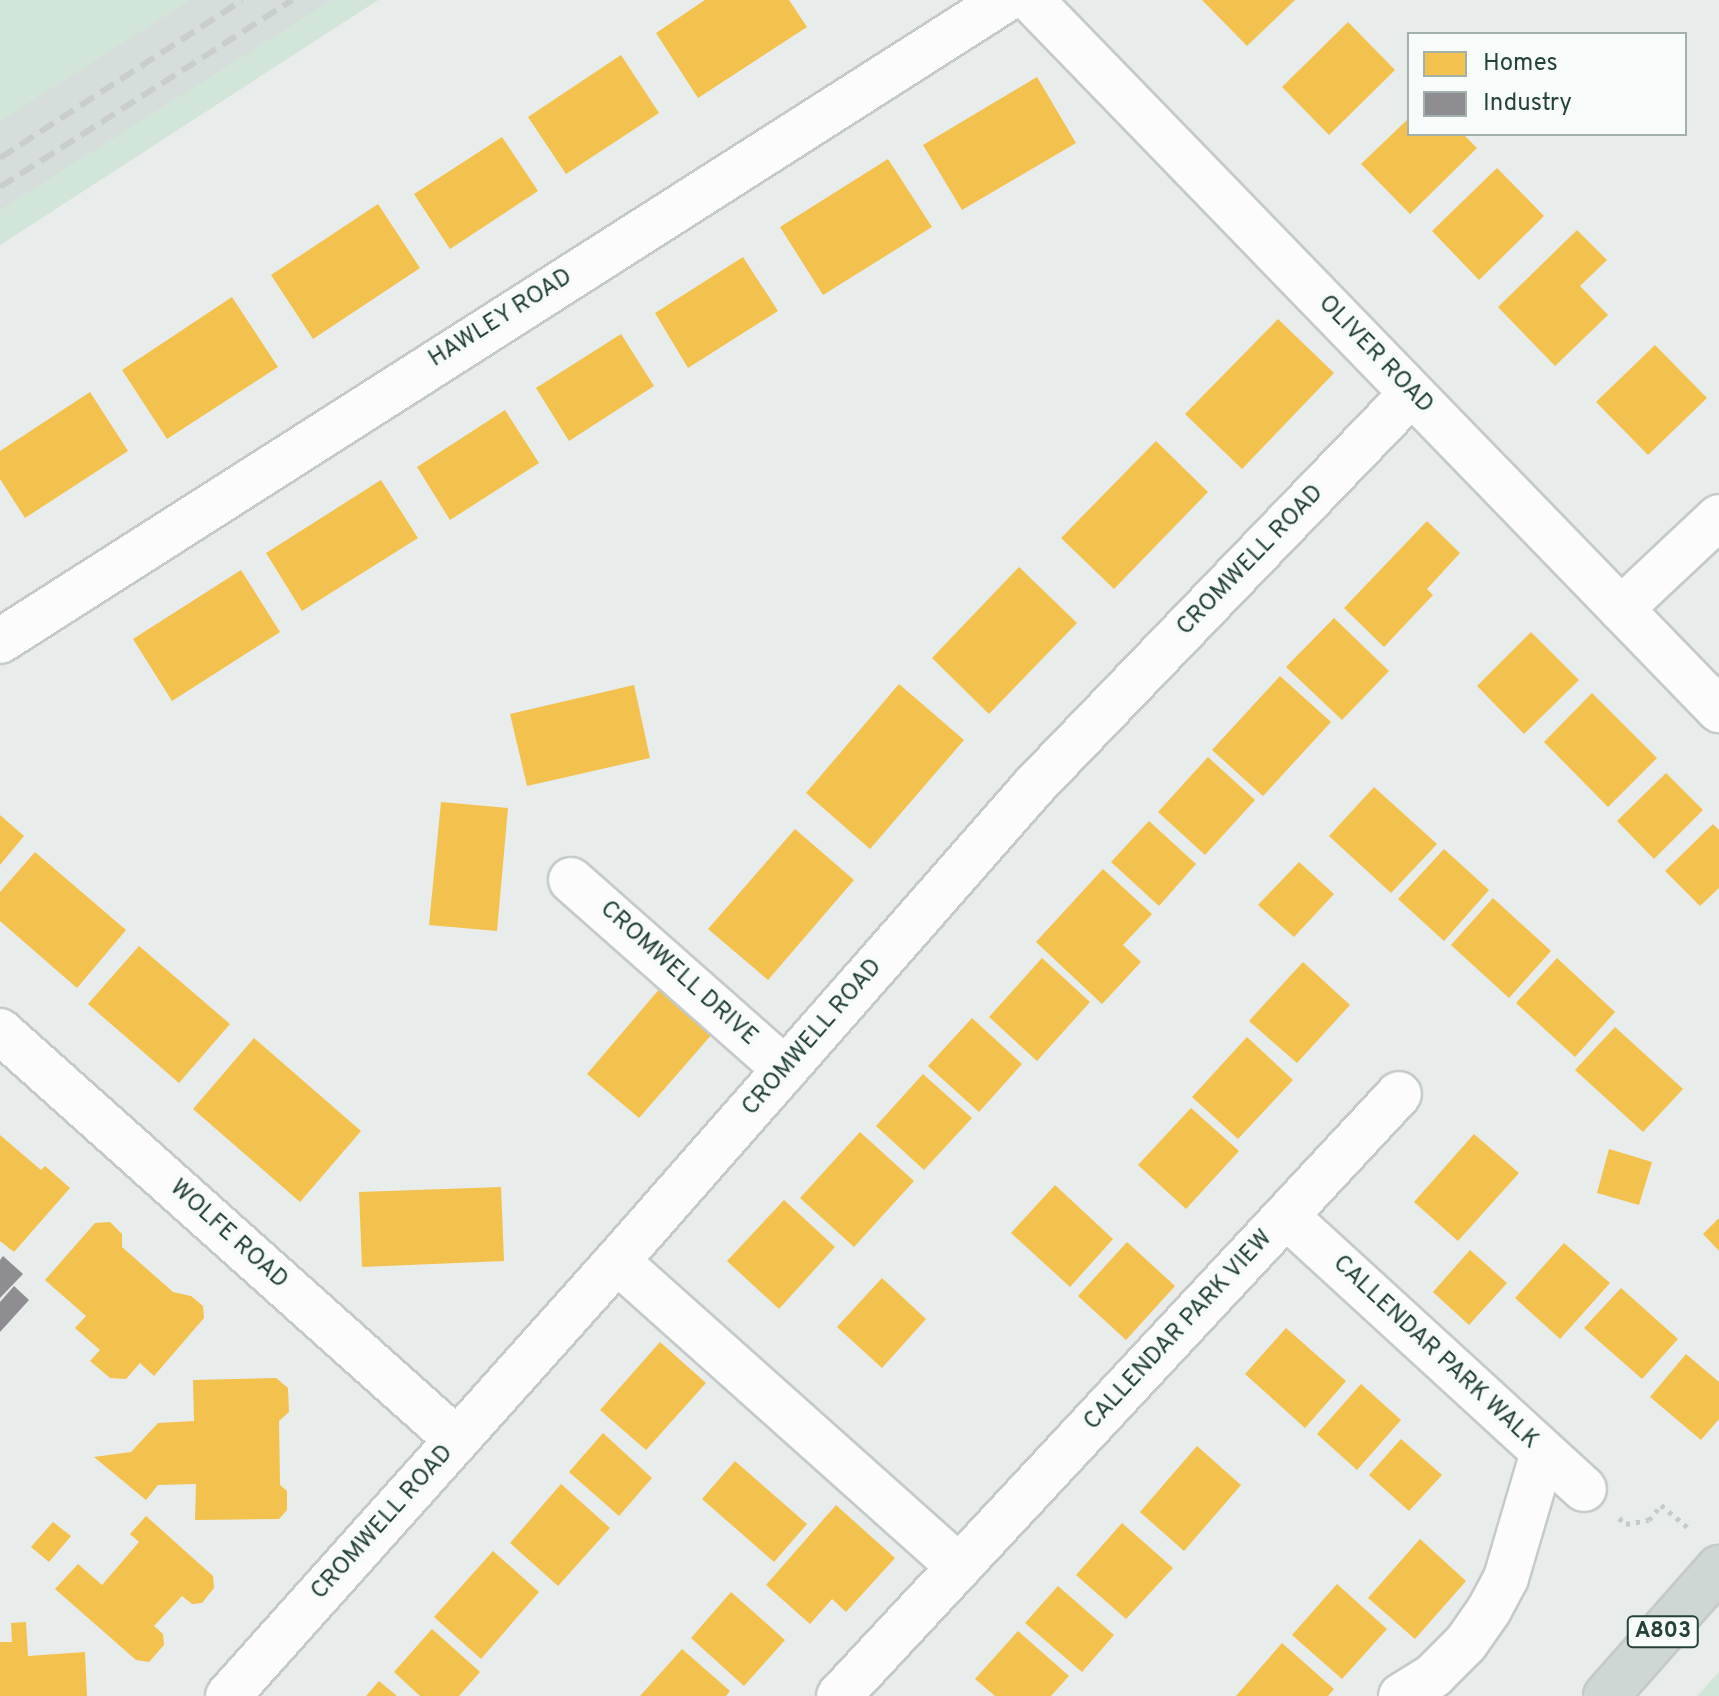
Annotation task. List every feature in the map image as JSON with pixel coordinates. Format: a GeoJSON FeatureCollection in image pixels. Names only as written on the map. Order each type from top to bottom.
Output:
{"type":"FeatureCollection","features":[{"type":"Feature","properties":{"kind":"main road","name":"A803"},"geometry":{"type":"LineString","coordinates":[[1606,1696],[1707,1551]]}},
{"type":"Feature","properties":{"kind":"street","name":"HAWLEY ROAD"},"geometry":{"type":"LineString","coordinates":[[0,641],[26,621],[1005,0]]}},
{"type":"Feature","properties":{"kind":"street","name":"OLIVER ROAD"},"geometry":{"type":"LineString","coordinates":[[1031,0],[1719,710]]}},
{"type":"Feature","properties":{"kind":"street","name":"CROMWELL ROAD"},"geometry":{"type":"LineString","coordinates":[[228,1696],[617,1261],[1034,786],[1412,393]]}},
{"type":"Feature","properties":{"kind":"street"},"geometry":{"type":"LineString","coordinates":[[1621,609],[1719,517]]}},
{"type":"Feature","properties":{"kind":"street","name":"CROMWELL DRIVE"},"geometry":{"type":"LineString","coordinates":[[571,880],[785,1069]]}},
{"type":"Feature","properties":{"kind":"street","name":"WOLFE ROAD"},"geometry":{"type":"LineString","coordinates":[[0,1031],[457,1440]]}},
{"type":"Feature","properties":{"kind":"street","name":"CALLENDAR PARK VIEW"},"geometry":{"type":"LineString","coordinates":[[839,1696],[1399,1094]]}},
{"type":"Feature","properties":{"kind":"street","name":"CALLENDAR PARK WALK"},"geometry":{"type":"LineString","coordinates":[[1286,1216],[1584,1489]]}},
{"type":"Feature","properties":{"kind":"street"},"geometry":{"type":"LineString","coordinates":[[617,1261],[959,1567]]}},
{"type":"Feature","properties":{"kind":"street"},"geometry":{"type":"LineString","coordinates":[[1401,1696],[1434,1675],[1466,1643],[1489,1610],[1506,1578],[1543,1452]]}},
{"type":"Feature","properties":{"kind":"path"},"geometry":{"type":"LineString","coordinates":[[1584,1489],[1626,1524],[1649,1520],[1661,1505],[1707,1551]]}},
{"type":"Feature","properties":{"kind":"shaded area"},"geometry":{"type":"Polygon","coordinates":[[[0,0],[378,0],[0,245],[0,0]]]}},
{"type":"Feature","properties":{"kind":"green space"},"geometry":{"type":"Polygon","coordinates":[[[0,0],[190,0],[0,121],[0,0]]]}},
{"type":"Feature","properties":{"kind":"green space"},"geometry":{"type":"Polygon","coordinates":[[[332,0],[378,0],[0,245],[0,210],[332,0]]]}},
{"type":"Feature","properties":{"kind":"green space"},"geometry":{"type":"Polygon","coordinates":[[[1719,1672],[1719,1696],[1697,1696],[1719,1672]]]}},
{"type":"Feature","properties":{"kind":"building: Homes"},"geometry":{"type":"Polygon","coordinates":[[[705,0],[789,0],[807,27],[698,98],[656,33],[705,0]]]}},
{"type":"Feature","properties":{"kind":"building: Homes"},"geometry":{"type":"Polygon","coordinates":[[[1202,0],[1295,0],[1247,46],[1202,0]]]}},
{"type":"Feature","properties":{"kind":"building: Homes"},"geometry":{"type":"Polygon","coordinates":[[[1348,22],[1395,70],[1329,135],[1282,87],[1348,22]]]}},
{"type":"Feature","properties":{"kind":"building: Homes"},"geometry":{"type":"Polygon","coordinates":[[[621,55],[659,113],[566,174],[528,117],[621,55]]]}},
{"type":"Feature","properties":{"kind":"building: Homes"},"geometry":{"type":"Polygon","coordinates":[[[1037,77],[1076,143],[962,210],[923,145],[1037,77]]]}},
{"type":"Feature","properties":{"kind":"building: Homes"},"geometry":{"type":"Polygon","coordinates":[[[1407,120],[1407,136],[1465,136],[1477,148],[1410,214],[1361,164],[1407,120]]]}},
{"type":"Feature","properties":{"kind":"building: Homes"},"geometry":{"type":"Polygon","coordinates":[[[502,137],[538,191],[450,249],[414,194],[502,137]]]}},
{"type":"Feature","properties":{"kind":"building: Homes"},"geometry":{"type":"Polygon","coordinates":[[[888,159],[932,227],[823,295],[780,227],[888,159]]]}},
{"type":"Feature","properties":{"kind":"building: Homes"},"geometry":{"type":"Polygon","coordinates":[[[1497,168],[1544,216],[1479,280],[1432,231],[1497,168]]]}},
{"type":"Feature","properties":{"kind":"building: Homes"},"geometry":{"type":"Polygon","coordinates":[[[378,204],[420,268],[313,339],[271,275],[378,204]]]}},
{"type":"Feature","properties":{"kind":"building: Homes"},"geometry":{"type":"Polygon","coordinates":[[[1577,230],[1607,260],[1580,286],[1608,315],[1555,366],[1498,307],[1577,230]]]}},
{"type":"Feature","properties":{"kind":"building: Homes"},"geometry":{"type":"Polygon","coordinates":[[[743,257],[778,311],[688,368],[655,313],[743,257]]]}},
{"type":"Feature","properties":{"kind":"building: Homes"},"geometry":{"type":"Polygon","coordinates":[[[232,297],[278,367],[167,439],[122,370],[232,297]]]}},
{"type":"Feature","properties":{"kind":"building: Homes"},"geometry":{"type":"Polygon","coordinates":[[[1278,319],[1334,373],[1242,469],[1185,414],[1278,319]]]}},
{"type":"Feature","properties":{"kind":"building: Homes"},"geometry":{"type":"Polygon","coordinates":[[[621,334],[654,386],[569,441],[536,388],[621,334]]]}},
{"type":"Feature","properties":{"kind":"building: Homes"},"geometry":{"type":"Polygon","coordinates":[[[1655,345],[1707,398],[1648,455],[1596,402],[1655,345]]]}},
{"type":"Feature","properties":{"kind":"building: Homes"},"geometry":{"type":"Polygon","coordinates":[[[90,392],[128,451],[25,518],[0,479],[0,451],[90,392]]]}},
{"type":"Feature","properties":{"kind":"building: Homes"},"geometry":{"type":"Polygon","coordinates":[[[505,410],[539,463],[450,520],[417,467],[505,410]]]}},
{"type":"Feature","properties":{"kind":"building: Homes"},"geometry":{"type":"Polygon","coordinates":[[[1156,441],[1208,492],[1114,589],[1061,538],[1156,441]]]}},
{"type":"Feature","properties":{"kind":"building: Homes"},"geometry":{"type":"Polygon","coordinates":[[[381,480],[418,538],[302,611],[266,553],[381,480]]]}},
{"type":"Feature","properties":{"kind":"building: Homes"},"geometry":{"type":"Polygon","coordinates":[[[1427,521],[1460,553],[1427,589],[1433,595],[1384,647],[1344,608],[1427,521]]]}},
{"type":"Feature","properties":{"kind":"building: Homes"},"geometry":{"type":"Polygon","coordinates":[[[1019,567],[1077,623],[989,714],[932,658],[1019,567]]]}},
{"type":"Feature","properties":{"kind":"building: Homes"},"geometry":{"type":"Polygon","coordinates":[[[241,570],[280,632],[172,701],[133,639],[241,570]]]}},
{"type":"Feature","properties":{"kind":"building: Homes"},"geometry":{"type":"Polygon","coordinates":[[[1334,618],[1389,671],[1342,720],[1286,667],[1334,618]]]}},
{"type":"Feature","properties":{"kind":"building: Homes"},"geometry":{"type":"Polygon","coordinates":[[[1531,632],[1579,680],[1524,734],[1477,686],[1531,632]]]}},
{"type":"Feature","properties":{"kind":"building: Homes"},"geometry":{"type":"Polygon","coordinates":[[[1280,676],[1331,722],[1263,796],[1212,750],[1280,676]]]}},
{"type":"Feature","properties":{"kind":"building: Homes"},"geometry":{"type":"Polygon","coordinates":[[[899,684],[964,740],[870,849],[806,793],[899,684]]]}},
{"type":"Feature","properties":{"kind":"building: Homes"},"geometry":{"type":"Polygon","coordinates":[[[634,685],[650,758],[527,786],[510,714],[634,685]]]}},
{"type":"Feature","properties":{"kind":"building: Homes"},"geometry":{"type":"Polygon","coordinates":[[[1592,693],[1657,758],[1608,807],[1544,742],[1592,693]]]}},
{"type":"Feature","properties":{"kind":"building: Homes"},"geometry":{"type":"Polygon","coordinates":[[[1208,757],[1255,800],[1205,855],[1158,812],[1208,757]]]}},
{"type":"Feature","properties":{"kind":"building: Homes"},"geometry":{"type":"Polygon","coordinates":[[[1666,773],[1703,810],[1654,859],[1617,821],[1666,773]]]}},
{"type":"Feature","properties":{"kind":"building: Homes"},"geometry":{"type":"Polygon","coordinates":[[[1374,787],[1437,844],[1391,893],[1329,836],[1374,787]]]}},
{"type":"Feature","properties":{"kind":"building: Homes"},"geometry":{"type":"Polygon","coordinates":[[[441,802],[508,808],[497,931],[429,925],[441,802]]]}},
{"type":"Feature","properties":{"kind":"building: Homes"},"geometry":{"type":"Polygon","coordinates":[[[0,815],[24,836],[0,865],[0,815]]]}},
{"type":"Feature","properties":{"kind":"building: Homes"},"geometry":{"type":"Polygon","coordinates":[[[1149,821],[1196,864],[1159,906],[1111,862],[1149,821]]]}},
{"type":"Feature","properties":{"kind":"building: Homes"},"geometry":{"type":"Polygon","coordinates":[[[1713,824],[1719,830],[1719,888],[1700,906],[1665,871],[1713,824]]]}},
{"type":"Feature","properties":{"kind":"building: Homes"},"geometry":{"type":"Polygon","coordinates":[[[795,829],[854,880],[768,980],[708,929],[795,829]]]}},
{"type":"Feature","properties":{"kind":"building: Homes"},"geometry":{"type":"Polygon","coordinates":[[[1444,849],[1489,890],[1444,941],[1398,899],[1444,849]]]}},
{"type":"Feature","properties":{"kind":"building: Homes"},"geometry":{"type":"Polygon","coordinates":[[[35,852],[126,930],[77,988],[0,921],[0,892],[35,852]]]}},
{"type":"Feature","properties":{"kind":"building: Homes"},"geometry":{"type":"Polygon","coordinates":[[[1299,862],[1334,894],[1294,937],[1258,905],[1299,862]]]}},
{"type":"Feature","properties":{"kind":"building: Homes"},"geometry":{"type":"Polygon","coordinates":[[[1103,869],[1152,914],[1123,945],[1141,962],[1102,1004],[1036,942],[1103,869]]]}},
{"type":"Feature","properties":{"kind":"building: Homes"},"geometry":{"type":"Polygon","coordinates":[[[1493,898],[1551,951],[1509,998],[1451,945],[1493,898]]]}},
{"type":"Feature","properties":{"kind":"building: Homes"},"geometry":{"type":"Polygon","coordinates":[[[139,946],[230,1024],[179,1083],[88,1004],[139,946]]]}},
{"type":"Feature","properties":{"kind":"building: Homes"},"geometry":{"type":"Polygon","coordinates":[[[1042,958],[1090,1002],[1037,1061],[989,1017],[1042,958]]]}},
{"type":"Feature","properties":{"kind":"building: Homes"},"geometry":{"type":"Polygon","coordinates":[[[1557,958],[1615,1012],[1575,1057],[1516,1003],[1557,958]]]}},
{"type":"Feature","properties":{"kind":"building: Homes"},"geometry":{"type":"Polygon","coordinates":[[[1303,962],[1350,1005],[1297,1063],[1249,1021],[1303,962]]]}},
{"type":"Feature","properties":{"kind":"building: Homes"},"geometry":{"type":"Polygon","coordinates":[[[667,980],[720,1025],[639,1118],[587,1074],[667,980]]]}},
{"type":"Feature","properties":{"kind":"building: Homes"},"geometry":{"type":"Polygon","coordinates":[[[972,1018],[1022,1064],[979,1112],[928,1066],[972,1018]]]}},
{"type":"Feature","properties":{"kind":"building: Homes"},"geometry":{"type":"Polygon","coordinates":[[[1615,1027],[1683,1089],[1643,1132],[1575,1070],[1615,1027]]]}},
{"type":"Feature","properties":{"kind":"building: Homes"},"geometry":{"type":"Polygon","coordinates":[[[1247,1037],[1293,1080],[1238,1139],[1192,1097],[1247,1037]]]}},
{"type":"Feature","properties":{"kind":"building: Homes"},"geometry":{"type":"Polygon","coordinates":[[[254,1038],[361,1131],[300,1202],[193,1109],[254,1038]]]}},
{"type":"Feature","properties":{"kind":"building: Homes"},"geometry":{"type":"Polygon","coordinates":[[[923,1074],[972,1118],[924,1170],[876,1126],[923,1074]]]}},
{"type":"Feature","properties":{"kind":"building: Homes"},"geometry":{"type":"Polygon","coordinates":[[[1191,1108],[1239,1151],[1186,1209],[1138,1165],[1191,1108]]]}},
{"type":"Feature","properties":{"kind":"building: Homes"},"geometry":{"type":"Polygon","coordinates":[[[860,1132],[914,1181],[854,1247],[800,1198],[860,1132]]]}},
{"type":"Feature","properties":{"kind":"building: Homes"},"geometry":{"type":"Polygon","coordinates":[[[1474,1134],[1519,1173],[1458,1241],[1414,1202],[1474,1134]]]}},
{"type":"Feature","properties":{"kind":"building: Homes"},"geometry":{"type":"Polygon","coordinates":[[[0,1135],[41,1170],[45,1166],[70,1188],[14,1252],[0,1241],[0,1135]]]}},
{"type":"Feature","properties":{"kind":"building: Homes"},"geometry":{"type":"Polygon","coordinates":[[[1609,1149],[1652,1162],[1639,1205],[1597,1193],[1609,1149]]]}},
{"type":"Feature","properties":{"kind":"building: Homes"},"geometry":{"type":"Polygon","coordinates":[[[1055,1185],[1113,1239],[1070,1287],[1011,1233],[1055,1185]]]}},
{"type":"Feature","properties":{"kind":"building: Homes"},"geometry":{"type":"Polygon","coordinates":[[[501,1187],[504,1261],[362,1267],[359,1192],[501,1187]]]}},
{"type":"Feature","properties":{"kind":"building: Homes"},"geometry":{"type":"Polygon","coordinates":[[[784,1200],[835,1247],[779,1309],[727,1261],[784,1200]]]}},
{"type":"Feature","properties":{"kind":"building: Homes"},"geometry":{"type":"Polygon","coordinates":[[[1719,1218],[1719,1251],[1703,1234],[1719,1218]]]}},
{"type":"Feature","properties":{"kind":"building: Homes"},"geometry":{"type":"Polygon","coordinates":[[[110,1222],[122,1234],[122,1247],[173,1292],[191,1296],[203,1306],[204,1318],[154,1376],[140,1363],[126,1379],[110,1378],[90,1361],[100,1350],[75,1328],[86,1316],[45,1280],[95,1223],[110,1222]]]}},
{"type":"Feature","properties":{"kind":"building: Homes"},"geometry":{"type":"Polygon","coordinates":[[[1127,1242],[1175,1286],[1126,1340],[1078,1296],[1127,1242]]]}},
{"type":"Feature","properties":{"kind":"building: Homes"},"geometry":{"type":"Polygon","coordinates":[[[1564,1243],[1610,1283],[1560,1339],[1515,1298],[1564,1243]]]}},
{"type":"Feature","properties":{"kind":"building: Homes"},"geometry":{"type":"Polygon","coordinates":[[[1470,1250],[1507,1283],[1469,1325],[1433,1292],[1470,1250]]]}},
{"type":"Feature","properties":{"kind":"building: Homes"},"geometry":{"type":"Polygon","coordinates":[[[882,1278],[926,1319],[882,1368],[837,1327],[882,1278]]]}},
{"type":"Feature","properties":{"kind":"building: Homes"},"geometry":{"type":"Polygon","coordinates":[[[1621,1288],[1678,1339],[1642,1379],[1584,1328],[1621,1288]]]}},
{"type":"Feature","properties":{"kind":"building: Homes"},"geometry":{"type":"Polygon","coordinates":[[[1286,1328],[1346,1381],[1305,1428],[1245,1374],[1286,1328]]]}},
{"type":"Feature","properties":{"kind":"building: Homes"},"geometry":{"type":"Polygon","coordinates":[[[660,1342],[706,1383],[646,1450],[600,1410],[660,1342]]]}},
{"type":"Feature","properties":{"kind":"building: Homes"},"geometry":{"type":"Polygon","coordinates":[[[1686,1354],[1719,1382],[1719,1419],[1701,1440],[1650,1397],[1686,1354]]]}},
{"type":"Feature","properties":{"kind":"building: Homes"},"geometry":{"type":"Polygon","coordinates":[[[276,1378],[288,1388],[289,1412],[279,1421],[280,1485],[287,1491],[287,1510],[279,1519],[195,1520],[196,1484],[158,1485],[146,1500],[94,1457],[131,1452],[158,1423],[194,1421],[193,1380],[276,1378]]]}},
{"type":"Feature","properties":{"kind":"building: Homes"},"geometry":{"type":"Polygon","coordinates":[[[1361,1384],[1401,1420],[1357,1470],[1317,1434],[1361,1384]]]}},
{"type":"Feature","properties":{"kind":"building: Homes"},"geometry":{"type":"Polygon","coordinates":[[[603,1433],[652,1478],[619,1516],[569,1472],[603,1433]]]}},
{"type":"Feature","properties":{"kind":"building: Homes"},"geometry":{"type":"Polygon","coordinates":[[[1401,1439],[1442,1475],[1409,1511],[1369,1475],[1401,1439]]]}},
{"type":"Feature","properties":{"kind":"building: Homes"},"geometry":{"type":"Polygon","coordinates":[[[1197,1446],[1241,1485],[1184,1551],[1140,1512],[1197,1446]]]}},
{"type":"Feature","properties":{"kind":"building: Homes"},"geometry":{"type":"Polygon","coordinates":[[[735,1461],[807,1524],[774,1562],[702,1499],[735,1461]]]}},
{"type":"Feature","properties":{"kind":"building: Homes"},"geometry":{"type":"Polygon","coordinates":[[[561,1484],[610,1528],[558,1586],[510,1543],[561,1484]]]}},
{"type":"Feature","properties":{"kind":"building: Homes"},"geometry":{"type":"Polygon","coordinates":[[[836,1505],[895,1558],[846,1612],[832,1599],[810,1624],[766,1585],[836,1505]]]}},
{"type":"Feature","properties":{"kind":"building: Homes"},"geometry":{"type":"Polygon","coordinates":[[[146,1516],[213,1576],[214,1588],[202,1603],[192,1604],[182,1596],[154,1626],[163,1634],[164,1645],[149,1662],[136,1660],[55,1589],[78,1564],[102,1585],[139,1542],[130,1534],[146,1516]]]}},
{"type":"Feature","properties":{"kind":"building: Homes"},"geometry":{"type":"Polygon","coordinates":[[[53,1522],[71,1536],[49,1562],[31,1547],[53,1522]]]}},
{"type":"Feature","properties":{"kind":"building: Homes"},"geometry":{"type":"Polygon","coordinates":[[[1122,1523],[1173,1568],[1126,1619],[1076,1575],[1122,1523]]]}},
{"type":"Feature","properties":{"kind":"building: Homes"},"geometry":{"type":"Polygon","coordinates":[[[1420,1539],[1466,1581],[1415,1639],[1368,1598],[1420,1539]]]}},
{"type":"Feature","properties":{"kind":"building: Homes"},"geometry":{"type":"Polygon","coordinates":[[[493,1551],[539,1592],[481,1659],[434,1617],[493,1551]]]}},
{"type":"Feature","properties":{"kind":"building: Homes"},"geometry":{"type":"Polygon","coordinates":[[[1337,1584],[1387,1629],[1342,1679],[1292,1635],[1337,1584]]]}},
{"type":"Feature","properties":{"kind":"building: Homes"},"geometry":{"type":"Polygon","coordinates":[[[1058,1586],[1114,1635],[1082,1672],[1025,1623],[1058,1586]]]}},
{"type":"Feature","properties":{"kind":"building: Homes"},"geometry":{"type":"Polygon","coordinates":[[[731,1592],[785,1640],[744,1686],[691,1638],[731,1592]]]}},
{"type":"Feature","properties":{"kind":"building: Homes"},"geometry":{"type":"Polygon","coordinates":[[[26,1622],[28,1656],[85,1652],[87,1696],[0,1696],[0,1642],[12,1642],[11,1623],[26,1622]]]}},
{"type":"Feature","properties":{"kind":"building: Homes"},"geometry":{"type":"Polygon","coordinates":[[[432,1629],[480,1672],[459,1696],[420,1696],[394,1672],[432,1629]]]}},
{"type":"Feature","properties":{"kind":"building: Homes"},"geometry":{"type":"Polygon","coordinates":[[[1018,1631],[1069,1676],[1051,1696],[995,1696],[975,1679],[1018,1631]]]}},
{"type":"Feature","properties":{"kind":"building: Homes"},"geometry":{"type":"Polygon","coordinates":[[[1282,1643],[1334,1689],[1328,1696],[1236,1696],[1282,1643]]]}},
{"type":"Feature","properties":{"kind":"building: Homes"},"geometry":{"type":"Polygon","coordinates":[[[682,1649],[730,1691],[726,1696],[640,1696],[682,1649]]]}},
{"type":"Feature","properties":{"kind":"building: Homes"},"geometry":{"type":"Polygon","coordinates":[[[379,1681],[397,1696],[366,1696],[379,1681]]]}},
{"type":"Feature","properties":{"kind":"building: Industry"},"geometry":{"type":"Polygon","coordinates":[[[3,1256],[23,1274],[0,1298],[0,1260],[3,1256]]]}},
{"type":"Feature","properties":{"kind":"building: Industry"},"geometry":{"type":"Polygon","coordinates":[[[14,1286],[29,1300],[0,1332],[0,1302],[14,1286]]]}},
{"type":"Feature","properties":{"kind":"railway"},"geometry":{"type":"LineString","coordinates":[[0,158],[242,0]]}},
{"type":"Feature","properties":{"kind":"railway"},"geometry":{"type":"LineString","coordinates":[[0,187],[292,0]]}}]}
